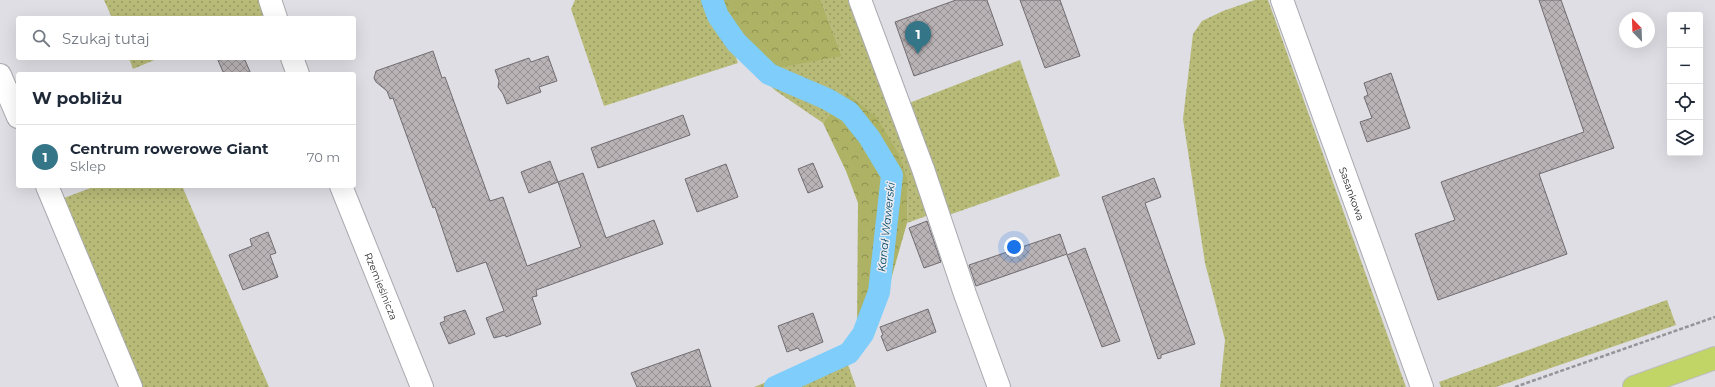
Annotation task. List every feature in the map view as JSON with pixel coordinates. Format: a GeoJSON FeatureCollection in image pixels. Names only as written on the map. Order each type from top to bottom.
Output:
{"type":"FeatureCollection","features":[{"type":"Feature","properties":{"kind":"main road"},"geometry":{"type":"LineString","coordinates":[[1634,387],[1715,358]]}},
{"type":"Feature","properties":{"kind":"street"},"geometry":{"type":"LineString","coordinates":[[270,0],[275,16]]}},
{"type":"Feature","properties":{"kind":"street"},"geometry":{"type":"LineString","coordinates":[[860,0],[923,169],[965,294],[999,387]]}},
{"type":"Feature","properties":{"kind":"street","name":"Sasankowa"},"geometry":{"type":"LineString","coordinates":[[1282,0],[1422,387]]}},
{"type":"Feature","properties":{"kind":"street"},"geometry":{"type":"LineString","coordinates":[[293,60],[297,72]]}},
{"type":"Feature","properties":{"kind":"street"},"geometry":{"type":"LineString","coordinates":[[0,74],[16,112]]}},
{"type":"Feature","properties":{"kind":"street"},"geometry":{"type":"LineString","coordinates":[[48,188],[131,387]]}},
{"type":"Feature","properties":{"kind":"street","name":"Rzemieślnicza"},"geometry":{"type":"LineString","coordinates":[[342,188],[422,387]]}},
{"type":"Feature","properties":{"kind":"path"},"geometry":{"type":"LineString","coordinates":[[1515,387],[1715,317]]}},
{"type":"Feature","properties":{"kind":"green space"},"geometry":{"type":"Polygon","coordinates":[[[104,0],[261,0],[266,14],[261,16],[111,16],[104,0]]]}},
{"type":"Feature","properties":{"kind":"green space"},"geometry":{"type":"Polygon","coordinates":[[[575,0],[720,0],[726,17],[842,56],[821,0],[850,0],[929,215],[907,223],[908,183],[847,94],[823,123],[776,91],[735,55],[738,63],[604,106],[571,9],[575,0]]]}},
{"type":"Feature","properties":{"kind":"green space"},"geometry":{"type":"Polygon","coordinates":[[[720,0],[821,0],[842,56],[777,68],[740,39],[726,17],[720,0]]]}},
{"type":"Feature","properties":{"kind":"green space"},"geometry":{"type":"Polygon","coordinates":[[[1255,0],[1268,0],[1406,387],[1220,387],[1225,340],[1205,263],[1183,119],[1193,34],[1202,21],[1223,11],[1255,0]]]}},
{"type":"Feature","properties":{"kind":"green space"},"geometry":{"type":"Polygon","coordinates":[[[130,60],[154,60],[133,69],[130,60]]]}},
{"type":"Feature","properties":{"kind":"green space"},"geometry":{"type":"Polygon","coordinates":[[[1020,60],[1060,176],[946,216],[904,105],[1020,60]]]}},
{"type":"Feature","properties":{"kind":"green space"},"geometry":{"type":"Polygon","coordinates":[[[847,93],[877,118],[899,154],[908,183],[907,223],[888,290],[865,339],[857,332],[858,203],[846,171],[823,123],[847,93]]]}},
{"type":"Feature","properties":{"kind":"green space"},"geometry":{"type":"Polygon","coordinates":[[[91,188],[183,188],[269,387],[141,387],[64,198],[91,188]]]}},
{"type":"Feature","properties":{"kind":"green space"},"geometry":{"type":"Polygon","coordinates":[[[1667,300],[1676,325],[1496,387],[1441,387],[1439,382],[1667,300]]]}},
{"type":"Feature","properties":{"kind":"green space"},"geometry":{"type":"Polygon","coordinates":[[[857,332],[865,339],[856,358],[847,362],[856,387],[791,387],[790,385],[786,387],[754,387],[844,350],[857,332]]]}},
{"type":"Feature","properties":{"kind":"building"},"geometry":{"type":"Polygon","coordinates":[[[956,0],[987,0],[1003,45],[914,76],[895,22],[956,0]]]}},
{"type":"Feature","properties":{"kind":"building"},"geometry":{"type":"Polygon","coordinates":[[[1020,0],[1060,0],[1080,56],[1045,68],[1020,0]]]}},
{"type":"Feature","properties":{"kind":"building"},"geometry":{"type":"Polygon","coordinates":[[[1539,0],[1561,0],[1614,148],[1539,174],[1567,254],[1438,300],[1415,234],[1455,220],[1441,182],[1584,132],[1539,0]]]}},
{"type":"Feature","properties":{"kind":"building"},"geometry":{"type":"Polygon","coordinates":[[[433,51],[442,78],[445,77],[490,201],[503,197],[527,266],[581,247],[558,182],[583,173],[606,238],[654,220],[663,244],[536,290],[537,296],[532,297],[541,324],[506,337],[505,335],[494,338],[486,318],[504,311],[486,262],[457,272],[435,207],[433,208],[393,98],[390,99],[387,91],[376,82],[374,78],[376,71],[433,51]]]}},
{"type":"Feature","properties":{"kind":"building"},"geometry":{"type":"Polygon","coordinates":[[[548,56],[557,81],[539,87],[541,92],[507,104],[498,87],[499,81],[495,70],[529,58],[531,62],[548,56]]]}},
{"type":"Feature","properties":{"kind":"building"},"geometry":{"type":"Polygon","coordinates":[[[218,60],[245,60],[250,72],[223,72],[218,60]]]}},
{"type":"Feature","properties":{"kind":"building"},"geometry":{"type":"Polygon","coordinates":[[[1391,73],[1410,128],[1367,142],[1360,122],[1372,118],[1364,97],[1368,95],[1364,83],[1391,73]]]}},
{"type":"Feature","properties":{"kind":"building"},"geometry":{"type":"Polygon","coordinates":[[[683,115],[690,135],[598,168],[591,148],[683,115]]]}},
{"type":"Feature","properties":{"kind":"building"},"geometry":{"type":"Polygon","coordinates":[[[550,161],[558,182],[529,193],[521,172],[550,161]]]}},
{"type":"Feature","properties":{"kind":"building"},"geometry":{"type":"Polygon","coordinates":[[[813,163],[823,187],[808,193],[798,169],[813,163]]]}},
{"type":"Feature","properties":{"kind":"building"},"geometry":{"type":"Polygon","coordinates":[[[726,164],[738,197],[697,212],[685,179],[726,164]]]}},
{"type":"Feature","properties":{"kind":"building"},"geometry":{"type":"Polygon","coordinates":[[[1154,178],[1161,197],[1145,203],[1195,344],[1161,355],[1161,358],[1158,359],[1102,197],[1154,178]]]}},
{"type":"Feature","properties":{"kind":"building"},"geometry":{"type":"Polygon","coordinates":[[[927,221],[941,262],[924,268],[909,228],[927,221]]]}},
{"type":"Feature","properties":{"kind":"building"},"geometry":{"type":"Polygon","coordinates":[[[268,232],[276,253],[270,255],[278,277],[243,290],[229,255],[252,246],[250,239],[268,232]]]}},
{"type":"Feature","properties":{"kind":"building"},"geometry":{"type":"Polygon","coordinates":[[[1060,234],[1067,254],[976,286],[969,265],[1060,234]]]}},
{"type":"Feature","properties":{"kind":"building"},"geometry":{"type":"Polygon","coordinates":[[[1085,248],[1120,341],[1102,347],[1067,255],[1085,248]]]}},
{"type":"Feature","properties":{"kind":"building"},"geometry":{"type":"Polygon","coordinates":[[[928,309],[936,332],[887,351],[881,336],[883,335],[880,327],[928,309]]]}},
{"type":"Feature","properties":{"kind":"building"},"geometry":{"type":"Polygon","coordinates":[[[465,310],[475,334],[449,344],[440,323],[445,321],[444,317],[465,310]]]}},
{"type":"Feature","properties":{"kind":"building"},"geometry":{"type":"Polygon","coordinates":[[[813,313],[823,342],[800,351],[798,348],[787,352],[778,326],[813,313]]]}},
{"type":"Feature","properties":{"kind":"building"},"geometry":{"type":"Polygon","coordinates":[[[699,349],[711,387],[637,387],[631,373],[699,349]]]}},
{"type":"Feature","properties":{"kind":"waterway","name":"Kanał Wawerski"},"geometry":{"type":"LineString","coordinates":[[712,0],[718,16],[736,42],[769,74],[827,99],[849,112],[869,137],[892,175],[879,292],[863,334],[849,353],[775,387]]}},
{"type":"Feature","properties":{"kind":"place","name":"Centrum rowerowe Giant"},"geometry":{"type":"Point","coordinates":[918,54]}}]}
